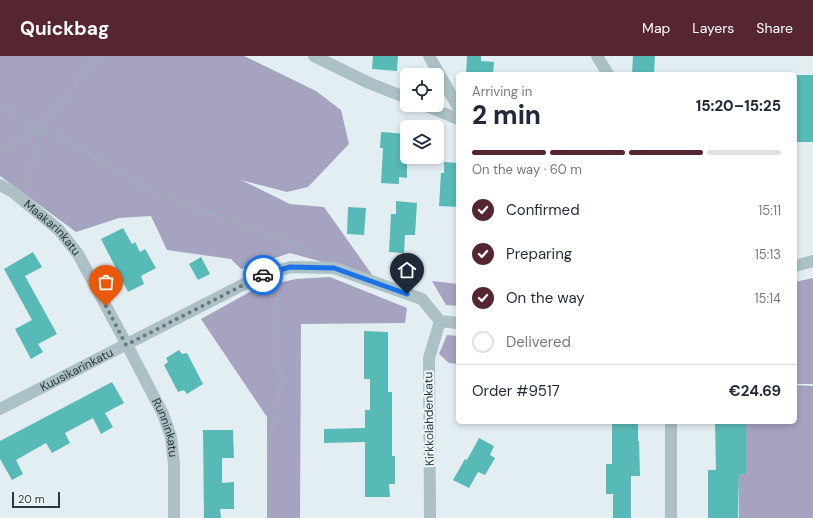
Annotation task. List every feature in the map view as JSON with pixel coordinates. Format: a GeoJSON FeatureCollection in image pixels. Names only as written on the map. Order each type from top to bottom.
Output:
{"type":"FeatureCollection","features":[{"type":"Feature","properties":{"kind":"street"},"geometry":{"type":"LineString","coordinates":[[314,56],[369,83],[400,95]]}},
{"type":"Feature","properties":{"kind":"street"},"geometry":{"type":"LineString","coordinates":[[429,56],[456,103]]}},
{"type":"Feature","properties":{"kind":"street"},"geometry":{"type":"LineString","coordinates":[[597,56],[607,72]]}},
{"type":"Feature","properties":{"kind":"street"},"geometry":{"type":"LineString","coordinates":[[441,112],[456,118]]}},
{"type":"Feature","properties":{"kind":"street","name":"Maakarinkatu"},"geometry":{"type":"LineString","coordinates":[[0,184],[13,192],[59,230],[78,254],[126,345]]}},
{"type":"Feature","properties":{"kind":"street"},"geometry":{"type":"LineString","coordinates":[[797,265],[813,261]]}},
{"type":"Feature","properties":{"kind":"street","name":"Kuusikarinkatu"},"geometry":{"type":"LineString","coordinates":[[0,409],[260,276],[290,267],[334,268],[422,299],[440,321]]}},
{"type":"Feature","properties":{"kind":"street"},"geometry":{"type":"LineString","coordinates":[[440,321],[456,323]]}},
{"type":"Feature","properties":{"kind":"street","name":"Kirkkolahdenkatu"},"geometry":{"type":"LineString","coordinates":[[430,518],[429,358],[440,321]]}},
{"type":"Feature","properties":{"kind":"street","name":"Runninkatu"},"geometry":{"type":"LineString","coordinates":[[126,345],[163,414],[171,438],[174,464],[174,518]]}},
{"type":"Feature","properties":{"kind":"street"},"geometry":{"type":"LineString","coordinates":[[671,424],[671,518]]}},
{"type":"Feature","properties":{"kind":"path"},"geometry":{"type":"LineString","coordinates":[[0,151],[41,128],[97,56]]}},
{"type":"Feature","properties":{"kind":"path"},"geometry":{"type":"LineString","coordinates":[[0,106],[57,135],[154,192],[325,256],[334,268]]}},
{"type":"Feature","properties":{"kind":"path"},"geometry":{"type":"LineString","coordinates":[[26,203],[30,170],[41,128]]}},
{"type":"Feature","properties":{"kind":"path"},"geometry":{"type":"LineString","coordinates":[[270,518],[268,445],[281,384],[274,315],[283,269]]}},
{"type":"Feature","properties":{"kind":"shaded area"},"geometry":{"type":"Polygon","coordinates":[[[0,56],[244,56],[316,91],[341,110],[349,144],[308,187],[287,192],[241,180],[290,204],[324,207],[373,276],[290,253],[241,269],[231,259],[167,250],[151,216],[119,218],[76,232],[0,176],[0,56]]]}},
{"type":"Feature","properties":{"kind":"shaded area"},"geometry":{"type":"Polygon","coordinates":[[[330,277],[407,308],[405,323],[301,324],[300,518],[267,518],[267,417],[201,319],[257,288],[296,279],[330,277]]]}},
{"type":"Feature","properties":{"kind":"shaded area"},"geometry":{"type":"Polygon","coordinates":[[[813,278],[813,384],[797,384],[797,282],[813,278]]]}},
{"type":"Feature","properties":{"kind":"shaded area"},"geometry":{"type":"Polygon","coordinates":[[[432,281],[456,284],[456,306],[446,305],[432,281]]]}},
{"type":"Feature","properties":{"kind":"shaded area"},"geometry":{"type":"Polygon","coordinates":[[[447,335],[456,336],[456,364],[449,363],[439,354],[447,335]]]}},
{"type":"Feature","properties":{"kind":"shaded area"},"geometry":{"type":"Polygon","coordinates":[[[797,385],[813,386],[813,518],[739,518],[739,474],[746,474],[746,424],[797,424],[797,385]]]}},
{"type":"Feature","properties":{"kind":"building"},"geometry":{"type":"Polygon","coordinates":[[[373,56],[398,56],[397,71],[372,69],[373,56]]]}},
{"type":"Feature","properties":{"kind":"building"},"geometry":{"type":"Polygon","coordinates":[[[467,56],[481,56],[481,61],[494,62],[493,72],[466,72],[467,56]]]}},
{"type":"Feature","properties":{"kind":"building"},"geometry":{"type":"Polygon","coordinates":[[[633,56],[655,56],[654,72],[632,72],[633,56]]]}},
{"type":"Feature","properties":{"kind":"building"},"geometry":{"type":"Polygon","coordinates":[[[797,75],[813,75],[813,142],[797,142],[797,75]]]}},
{"type":"Feature","properties":{"kind":"building"},"geometry":{"type":"Polygon","coordinates":[[[381,132],[400,133],[400,164],[407,164],[407,178],[399,177],[399,184],[381,183],[383,148],[380,148],[381,132]]]}},
{"type":"Feature","properties":{"kind":"building"},"geometry":{"type":"Polygon","coordinates":[[[444,162],[456,163],[456,207],[439,206],[441,173],[444,173],[444,162]]]}},
{"type":"Feature","properties":{"kind":"building"},"geometry":{"type":"Polygon","coordinates":[[[396,201],[417,203],[415,235],[405,235],[404,253],[389,252],[391,214],[396,214],[396,201]]]}},
{"type":"Feature","properties":{"kind":"building"},"geometry":{"type":"Polygon","coordinates":[[[348,207],[366,208],[364,235],[347,234],[348,207]]]}},
{"type":"Feature","properties":{"kind":"building"},"geometry":{"type":"Polygon","coordinates":[[[123,228],[132,244],[135,242],[140,252],[145,249],[156,268],[141,276],[144,284],[128,292],[101,239],[123,228]]]}},
{"type":"Feature","properties":{"kind":"building"},"geometry":{"type":"Polygon","coordinates":[[[33,252],[42,267],[25,276],[57,334],[38,344],[43,352],[31,359],[15,329],[32,320],[4,269],[33,252]]]}},
{"type":"Feature","properties":{"kind":"building"},"geometry":{"type":"Polygon","coordinates":[[[201,257],[210,274],[198,280],[189,264],[201,257]]]}},
{"type":"Feature","properties":{"kind":"building"},"geometry":{"type":"Polygon","coordinates":[[[364,331],[388,332],[388,392],[392,392],[392,456],[395,456],[395,484],[389,484],[390,497],[365,497],[365,442],[324,443],[324,429],[365,428],[365,410],[370,410],[370,379],[364,379],[364,331]]]}},
{"type":"Feature","properties":{"kind":"building"},"geometry":{"type":"Polygon","coordinates":[[[179,350],[182,354],[187,353],[203,384],[187,394],[184,390],[178,392],[164,365],[168,362],[166,358],[179,350]]]}},
{"type":"Feature","properties":{"kind":"building"},"geometry":{"type":"Polygon","coordinates":[[[112,382],[124,403],[105,413],[113,427],[101,434],[93,418],[65,433],[70,443],[52,453],[46,443],[16,460],[23,474],[12,480],[0,459],[0,441],[112,382]]]}},
{"type":"Feature","properties":{"kind":"building"},"geometry":{"type":"Polygon","coordinates":[[[612,424],[638,424],[640,476],[631,476],[631,518],[613,518],[613,494],[606,494],[606,464],[612,464],[612,424]]]}},
{"type":"Feature","properties":{"kind":"building"},"geometry":{"type":"Polygon","coordinates":[[[715,424],[746,424],[746,474],[739,474],[738,518],[708,518],[708,470],[716,470],[715,424]]]}},
{"type":"Feature","properties":{"kind":"building"},"geometry":{"type":"Polygon","coordinates":[[[203,430],[233,430],[234,458],[222,458],[222,483],[234,482],[234,509],[220,509],[221,518],[204,518],[203,430]]]}},
{"type":"Feature","properties":{"kind":"building"},"geometry":{"type":"Polygon","coordinates":[[[479,438],[494,446],[490,455],[495,458],[485,475],[478,472],[469,488],[453,480],[465,459],[467,460],[479,438]]]}},
{"type":"Feature","properties":{"kind":"way so far"},"geometry":{"type":"LineString","coordinates":[[106,306],[126,345],[263,275]]}},
{"type":"Feature","properties":{"kind":"route"},"geometry":{"type":"LineString","coordinates":[[263,275],[290,267],[334,268],[407,294]]}}]}
